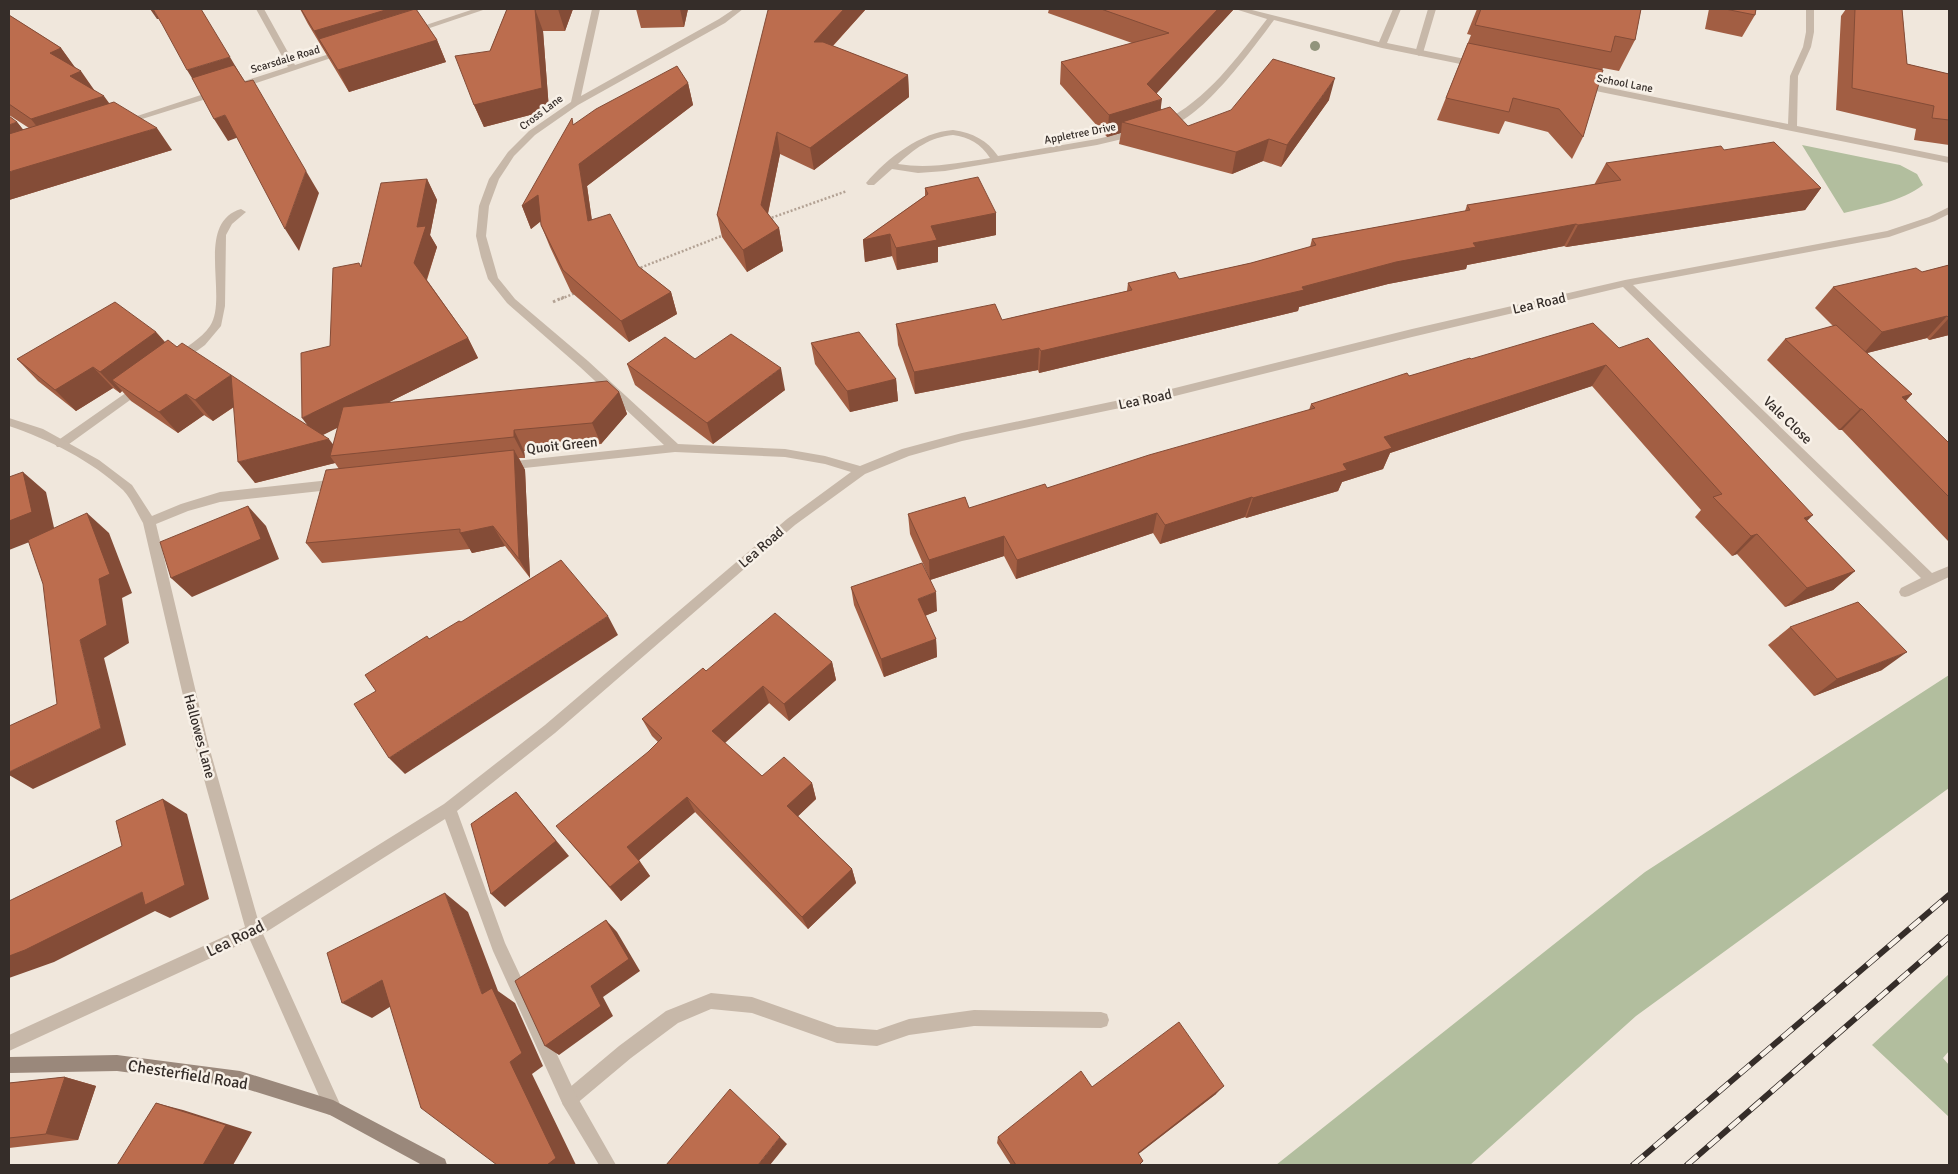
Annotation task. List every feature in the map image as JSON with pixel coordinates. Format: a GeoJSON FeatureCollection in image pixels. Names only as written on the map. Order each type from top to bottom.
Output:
{"type":"FeatureCollection","features":[{"type":"Feature","properties":{"kind":"main road","name":"Chesterfield Road"},"geometry":{"type":"LineString","coordinates":[[9,1065],[117,1063],[240,1079],[334,1108],[439,1165]]}},
{"type":"Feature","properties":{"kind":"street"},"geometry":{"type":"LineString","coordinates":[[260,9],[292,69]]}},
{"type":"Feature","properties":{"kind":"street"},"geometry":{"type":"LineString","coordinates":[[402,34],[482,9]]}},
{"type":"Feature","properties":{"kind":"street"},"geometry":{"type":"LineString","coordinates":[[576,103],[596,9]]}},
{"type":"Feature","properties":{"kind":"street","name":"Cross Lane"},"geometry":{"type":"LineString","coordinates":[[675,448],[584,364],[523,313],[493,279],[481,236],[484,206],[494,179],[511,154],[532,133],[576,103],[722,22],[739,9]]}},
{"type":"Feature","properties":{"kind":"street"},"geometry":{"type":"LineString","coordinates":[[1239,9],[1382,45],[1484,66]]}},
{"type":"Feature","properties":{"kind":"street"},"geometry":{"type":"LineString","coordinates":[[1382,45],[1398,9]]}},
{"type":"Feature","properties":{"kind":"street"},"geometry":{"type":"LineString","coordinates":[[1419,53],[1432,9]]}},
{"type":"Feature","properties":{"kind":"street"},"geometry":{"type":"LineString","coordinates":[[1792,127],[1794,76],[1807,47],[1810,32],[1810,9]]}},
{"type":"Feature","properties":{"kind":"street","name":"Appletree Drive"},"geometry":{"type":"LineString","coordinates":[[892,166],[918,170],[996,160],[1097,142],[1167,123],[1194,108],[1222,81],[1272,18]]}},
{"type":"Feature","properties":{"kind":"street","name":"Scarsdale Road"},"geometry":{"type":"LineString","coordinates":[[112,125],[356,49]]}},
{"type":"Feature","properties":{"kind":"street","name":"School Lane"},"geometry":{"type":"LineString","coordinates":[[1570,83],[1949,160]]}},
{"type":"Feature","properties":{"kind":"street"},"geometry":{"type":"LineString","coordinates":[[871,183],[922,141],[942,133],[962,134],[980,140],[990,148],[996,160]]}},
{"type":"Feature","properties":{"kind":"street","name":"Lea Road"},"geometry":{"type":"LineString","coordinates":[[9,1042],[254,931],[449,809],[557,722],[791,522],[861,471],[906,452],[962,437],[1163,395],[1422,330],[1625,283],[1889,234],[1932,219],[1949,210]]}},
{"type":"Feature","properties":{"kind":"street"},"geometry":{"type":"LineString","coordinates":[[170,365],[201,342],[216,326],[220,306],[221,235],[228,222],[241,212]]}},
{"type":"Feature","properties":{"kind":"street","name":"Vale Close"},"geometry":{"type":"LineString","coordinates":[[1625,283],[1930,579]]}},
{"type":"Feature","properties":{"kind":"street"},"geometry":{"type":"LineString","coordinates":[[61,444],[147,382]]}},
{"type":"Feature","properties":{"kind":"street","name":"Hallowes Lane"},"geometry":{"type":"LineString","coordinates":[[9,422],[39,432],[95,463],[128,488],[149,522],[201,743],[254,931],[334,1108]]}},
{"type":"Feature","properties":{"kind":"street","name":"Quoit Green"},"geometry":{"type":"LineString","coordinates":[[497,467],[675,448],[785,453],[825,460],[861,471]]}},
{"type":"Feature","properties":{"kind":"street"},"geometry":{"type":"LineString","coordinates":[[149,522],[185,507],[220,497],[348,483]]}},
{"type":"Feature","properties":{"kind":"street"},"geometry":{"type":"LineString","coordinates":[[1905,592],[1949,571]]}},
{"type":"Feature","properties":{"kind":"street"},"geometry":{"type":"LineString","coordinates":[[449,809],[498,946],[569,1099],[608,1165]]}},
{"type":"Feature","properties":{"kind":"street"},"geometry":{"type":"LineString","coordinates":[[569,1099],[625,1052],[672,1017],[711,1001],[752,1005],[837,1035],[877,1038],[909,1027],[974,1018],[1101,1020]]}},
{"type":"Feature","properties":{"kind":"path"},"geometry":{"type":"LineString","coordinates":[[762,222],[871,183]]}},
{"type":"Feature","properties":{"kind":"path"},"geometry":{"type":"LineString","coordinates":[[633,270],[726,235]]}},
{"type":"Feature","properties":{"kind":"path"},"geometry":{"type":"LineString","coordinates":[[523,313],[578,292]]}},
{"type":"Feature","properties":{"kind":"green space"},"geometry":{"type":"Polygon","coordinates":[[[1802,145],[1900,165],[1917,174],[1923,185],[1905,196],[1875,206],[1844,213],[1802,145]]]}},
{"type":"Feature","properties":{"kind":"green space"},"geometry":{"type":"Polygon","coordinates":[[[1949,675],[1949,788],[1636,1016],[1470,1165],[1276,1165],[1645,872],[1949,675]]]}},
{"type":"Feature","properties":{"kind":"green space"},"geometry":{"type":"Polygon","coordinates":[[[1949,974],[1949,1051],[1943,1058],[1949,1065],[1949,1117],[1872,1045],[1949,974]]]}},
{"type":"Feature","properties":{"kind":"building"},"geometry":{"type":"Polygon","coordinates":[[[153,9],[201,9],[230,57],[187,70],[153,9]]]}},
{"type":"Feature","properties":{"kind":"building"},"geometry":{"type":"Polygon","coordinates":[[[301,9],[389,9],[314,31],[301,9]]]}},
{"type":"Feature","properties":{"kind":"building"},"geometry":{"type":"Polygon","coordinates":[[[416,9],[437,40],[338,70],[319,39],[416,9]]]}},
{"type":"Feature","properties":{"kind":"building"},"geometry":{"type":"Polygon","coordinates":[[[507,9],[535,9],[542,88],[474,105],[455,56],[490,51],[507,9]]]}},
{"type":"Feature","properties":{"kind":"building"},"geometry":{"type":"Polygon","coordinates":[[[844,9],[814,42],[823,42],[908,75],[810,148],[777,132],[761,205],[779,228],[743,250],[717,215],[768,10],[844,9]]]}},
{"type":"Feature","properties":{"kind":"building"},"geometry":{"type":"Polygon","coordinates":[[[1101,9],[1218,9],[1147,84],[1162,99],[1109,115],[1061,62],[1169,33],[1101,9]]]}},
{"type":"Feature","properties":{"kind":"building"},"geometry":{"type":"Polygon","coordinates":[[[1481,9],[1641,9],[1635,40],[1615,36],[1611,52],[1475,25],[1481,9]]]}},
{"type":"Feature","properties":{"kind":"building"},"geometry":{"type":"Polygon","coordinates":[[[1725,9],[1756,9],[1755,15],[1725,9]]]}},
{"type":"Feature","properties":{"kind":"building"},"geometry":{"type":"Polygon","coordinates":[[[1855,9],[1902,9],[1907,64],[1949,74],[1949,120],[1932,118],[1934,106],[1852,88],[1855,9]]]}},
{"type":"Feature","properties":{"kind":"building"},"geometry":{"type":"Polygon","coordinates":[[[9,15],[61,48],[50,53],[81,71],[70,76],[104,96],[31,119],[9,104],[9,15]]]}},
{"type":"Feature","properties":{"kind":"building"},"geometry":{"type":"Polygon","coordinates":[[[1468,43],[1603,70],[1583,137],[1559,109],[1513,98],[1509,112],[1446,98],[1468,43]]]}},
{"type":"Feature","properties":{"kind":"building"},"geometry":{"type":"Polygon","coordinates":[[[1273,59],[1335,78],[1287,145],[1269,139],[1236,152],[1122,122],[1170,107],[1188,126],[1231,110],[1273,59]]]}},
{"type":"Feature","properties":{"kind":"building"},"geometry":{"type":"Polygon","coordinates":[[[234,65],[245,82],[253,80],[306,171],[285,229],[225,115],[214,119],[192,78],[234,65]]]}},
{"type":"Feature","properties":{"kind":"building"},"geometry":{"type":"Polygon","coordinates":[[[677,66],[688,83],[579,164],[588,221],[610,214],[638,266],[671,292],[621,321],[563,270],[541,225],[538,195],[522,206],[572,118],[573,125],[596,109],[677,66]]]}},
{"type":"Feature","properties":{"kind":"building"},"geometry":{"type":"Polygon","coordinates":[[[114,102],[157,128],[9,172],[9,134],[114,102]]]}},
{"type":"Feature","properties":{"kind":"building"},"geometry":{"type":"Polygon","coordinates":[[[9,116],[17,122],[9,125],[9,116]]]}},
{"type":"Feature","properties":{"kind":"building"},"geometry":{"type":"Polygon","coordinates":[[[1774,142],[1821,188],[1576,224],[1473,243],[1476,247],[1396,262],[1302,287],[1304,290],[1041,351],[1039,348],[914,372],[896,324],[995,304],[1002,320],[1132,290],[1128,283],[1175,272],[1179,279],[1251,263],[1316,245],[1312,239],[1470,210],[1467,205],[1621,180],[1606,163],[1721,146],[1724,150],[1774,142]]]}},
{"type":"Feature","properties":{"kind":"building"},"geometry":{"type":"Polygon","coordinates":[[[978,177],[996,213],[931,226],[937,240],[896,248],[890,234],[863,240],[928,194],[925,188],[978,177]]]}},
{"type":"Feature","properties":{"kind":"building"},"geometry":{"type":"Polygon","coordinates":[[[427,179],[417,227],[426,226],[414,263],[468,338],[302,418],[301,353],[330,346],[333,268],[359,263],[361,267],[381,183],[427,179]]]}},
{"type":"Feature","properties":{"kind":"building"},"geometry":{"type":"Polygon","coordinates":[[[1949,265],[1949,318],[1947,316],[1882,332],[1833,287],[1916,268],[1922,272],[1949,265]]]}},
{"type":"Feature","properties":{"kind":"building"},"geometry":{"type":"Polygon","coordinates":[[[115,302],[156,332],[100,372],[93,367],[55,390],[17,359],[115,302]]]}},
{"type":"Feature","properties":{"kind":"building"},"geometry":{"type":"Polygon","coordinates":[[[1593,323],[1619,348],[1648,338],[1813,515],[1804,518],[1855,571],[1807,588],[1757,534],[1751,536],[1713,497],[1722,494],[1606,365],[1384,437],[1392,448],[1343,464],[1347,470],[1252,497],[1165,525],[1157,513],[1017,560],[1004,536],[929,560],[908,514],[965,497],[969,508],[1045,484],[1047,488],[1149,455],[1315,408],[1311,404],[1407,373],[1409,376],[1593,323]]]}},
{"type":"Feature","properties":{"kind":"building"},"geometry":{"type":"Polygon","coordinates":[[[1836,325],[1912,394],[1902,397],[1949,443],[1949,497],[1862,409],[1785,339],[1836,325]]]}},
{"type":"Feature","properties":{"kind":"building"},"geometry":{"type":"Polygon","coordinates":[[[859,332],[896,379],[847,391],[811,343],[859,332]]]}},
{"type":"Feature","properties":{"kind":"building"},"geometry":{"type":"Polygon","coordinates":[[[731,334],[781,368],[707,423],[627,364],[665,337],[695,359],[731,334]]]}},
{"type":"Feature","properties":{"kind":"building"},"geometry":{"type":"Polygon","coordinates":[[[168,340],[177,347],[182,343],[231,375],[195,400],[186,394],[159,412],[112,380],[168,340]]]}},
{"type":"Feature","properties":{"kind":"building"},"geometry":{"type":"Polygon","coordinates":[[[231,375],[288,413],[329,439],[238,462],[231,375]]]}},
{"type":"Feature","properties":{"kind":"building"},"geometry":{"type":"Polygon","coordinates":[[[607,381],[619,392],[592,423],[514,430],[514,437],[330,456],[343,407],[607,381]]]}},
{"type":"Feature","properties":{"kind":"building"},"geometry":{"type":"Polygon","coordinates":[[[514,450],[519,559],[493,526],[460,533],[460,529],[306,543],[326,470],[514,450]]]}},
{"type":"Feature","properties":{"kind":"building"},"geometry":{"type":"Polygon","coordinates":[[[23,472],[32,512],[9,521],[9,477],[23,472]]]}},
{"type":"Feature","properties":{"kind":"building"},"geometry":{"type":"Polygon","coordinates":[[[248,506],[261,539],[171,578],[160,542],[248,506]]]}},
{"type":"Feature","properties":{"kind":"building"},"geometry":{"type":"Polygon","coordinates":[[[87,513],[110,574],[99,579],[107,625],[80,640],[101,728],[9,772],[9,726],[57,704],[43,584],[28,540],[87,513]]]}},
{"type":"Feature","properties":{"kind":"building"},"geometry":{"type":"Polygon","coordinates":[[[561,560],[608,616],[389,758],[354,704],[376,691],[365,675],[427,636],[429,639],[459,621],[461,622],[561,560]]]}},
{"type":"Feature","properties":{"kind":"building"},"geometry":{"type":"Polygon","coordinates":[[[922,563],[936,592],[918,599],[936,639],[881,659],[851,587],[922,563]]]}},
{"type":"Feature","properties":{"kind":"building"},"geometry":{"type":"Polygon","coordinates":[[[1858,602],[1907,652],[1837,679],[1790,627],[1858,602]]]}},
{"type":"Feature","properties":{"kind":"building"},"geometry":{"type":"Polygon","coordinates":[[[775,613],[832,662],[784,704],[763,686],[712,731],[762,776],[784,757],[812,783],[787,806],[852,869],[802,917],[687,797],[627,847],[640,862],[610,887],[556,826],[648,752],[662,738],[642,719],[703,668],[706,671],[775,613]]]}},
{"type":"Feature","properties":{"kind":"building"},"geometry":{"type":"Polygon","coordinates":[[[516,792],[556,841],[491,894],[471,824],[516,792]]]}},
{"type":"Feature","properties":{"kind":"building"},"geometry":{"type":"Polygon","coordinates":[[[163,799],[185,885],[145,905],[142,892],[25,950],[9,956],[9,901],[122,846],[116,821],[163,799]]]}},
{"type":"Feature","properties":{"kind":"building"},"geometry":{"type":"Polygon","coordinates":[[[445,893],[482,994],[492,988],[522,1053],[510,1062],[556,1158],[547,1165],[497,1165],[421,1108],[382,980],[342,1003],[327,953],[445,893]]]}},
{"type":"Feature","properties":{"kind":"building"},"geometry":{"type":"Polygon","coordinates":[[[606,920],[629,959],[591,986],[601,1006],[545,1046],[515,981],[606,920]]]}},
{"type":"Feature","properties":{"kind":"building"},"geometry":{"type":"Polygon","coordinates":[[[1179,1022],[1224,1086],[1138,1153],[1143,1161],[1139,1165],[1016,1165],[998,1137],[1081,1071],[1092,1087],[1179,1022]]]}},
{"type":"Feature","properties":{"kind":"building"},"geometry":{"type":"Polygon","coordinates":[[[65,1077],[46,1134],[9,1138],[9,1083],[65,1077]]]}},
{"type":"Feature","properties":{"kind":"building"},"geometry":{"type":"Polygon","coordinates":[[[730,1089],[780,1137],[758,1165],[666,1165],[730,1089]]]}},
{"type":"Feature","properties":{"kind":"building"},"geometry":{"type":"Polygon","coordinates":[[[156,1103],[226,1125],[203,1165],[117,1165],[156,1103]]]}},
{"type":"Feature","properties":{"kind":"railway"},"geometry":{"type":"LineString","coordinates":[[1633,1165],[1949,895]]}},
{"type":"Feature","properties":{"kind":"railway"},"geometry":{"type":"LineString","coordinates":[[1687,1165],[1949,937]]}}]}
